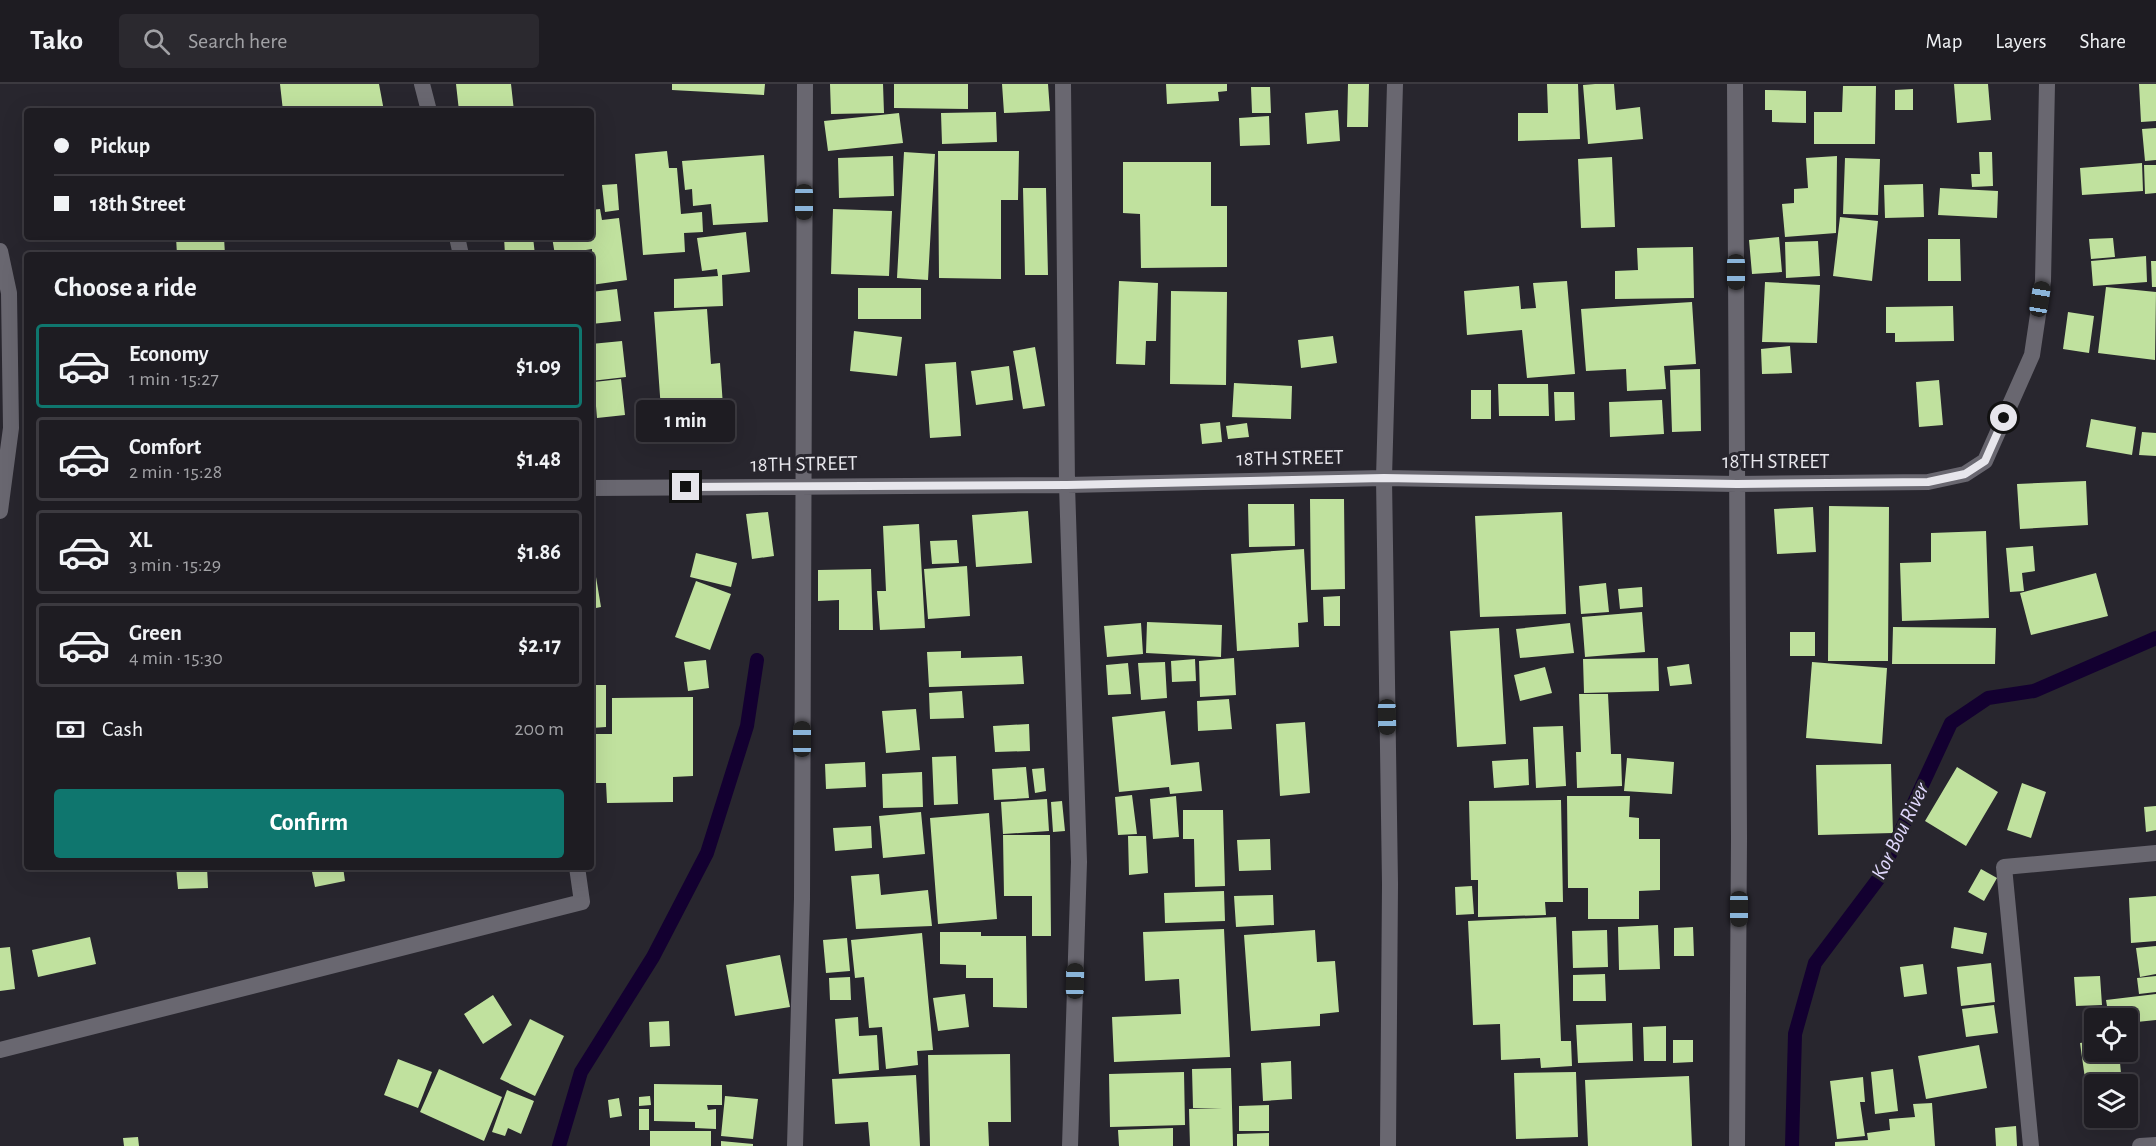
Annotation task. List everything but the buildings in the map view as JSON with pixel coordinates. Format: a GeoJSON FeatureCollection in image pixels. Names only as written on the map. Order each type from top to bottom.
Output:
{"type":"FeatureCollection","features":[{"type":"Feature","properties":{"kind":"street"},"geometry":{"type":"LineString","coordinates":[[422,84],[428,108]]}},
{"type":"Feature","properties":{"kind":"street"},"geometry":{"type":"LineString","coordinates":[[795,1146],[802,899],[805,84]]}},
{"type":"Feature","properties":{"kind":"street"},"geometry":{"type":"LineString","coordinates":[[1063,84],[1067,485],[1079,862],[1070,1146]]}},
{"type":"Feature","properties":{"kind":"street"},"geometry":{"type":"LineString","coordinates":[[1388,1146],[1389,884],[1384,478],[1395,84]]}},
{"type":"Feature","properties":{"kind":"street"},"geometry":{"type":"LineString","coordinates":[[1735,84],[1739,838],[1737,1146]]}},
{"type":"Feature","properties":{"kind":"street","name":"18TH STREET"},"geometry":{"type":"LineString","coordinates":[[594,488],[1067,485],[1384,478],[1737,484],[1928,482],[1965,474],[1985,461],[2032,355],[2043,281],[2047,84]]}},
{"type":"Feature","properties":{"kind":"street"},"geometry":{"type":"LineString","coordinates":[[0,251],[9,293],[10,428],[0,511]]}},
{"type":"Feature","properties":{"kind":"street"},"geometry":{"type":"LineString","coordinates":[[2031,1146],[2004,867],[2156,853]]}},
{"type":"Feature","properties":{"kind":"street"},"geometry":{"type":"LineString","coordinates":[[0,1050],[582,902],[577,870]]}},
{"type":"Feature","properties":{"kind":"street"},"geometry":{"type":"LineString","coordinates":[[2140,1146],[2156,1145]]}},
{"type":"Feature","properties":{"kind":"waterway","name":"Kor Bou River"},"geometry":{"type":"LineString","coordinates":[[1792,1146],[1795,1034],[1815,963],[1879,878],[1951,723],[1988,698],[2034,691],[2156,638]]}},
{"type":"Feature","properties":{"kind":"waterway"},"geometry":{"type":"LineString","coordinates":[[559,1146],[581,1072],[653,957],[707,853],[747,726],[757,660]]}},
{"type":"Feature","properties":{"kind":"route"},"geometry":{"type":"LineString","coordinates":[[686,487],[1067,485],[1384,478],[1737,484],[1928,482],[1965,474],[1985,461],[2004,418]]}}]}
